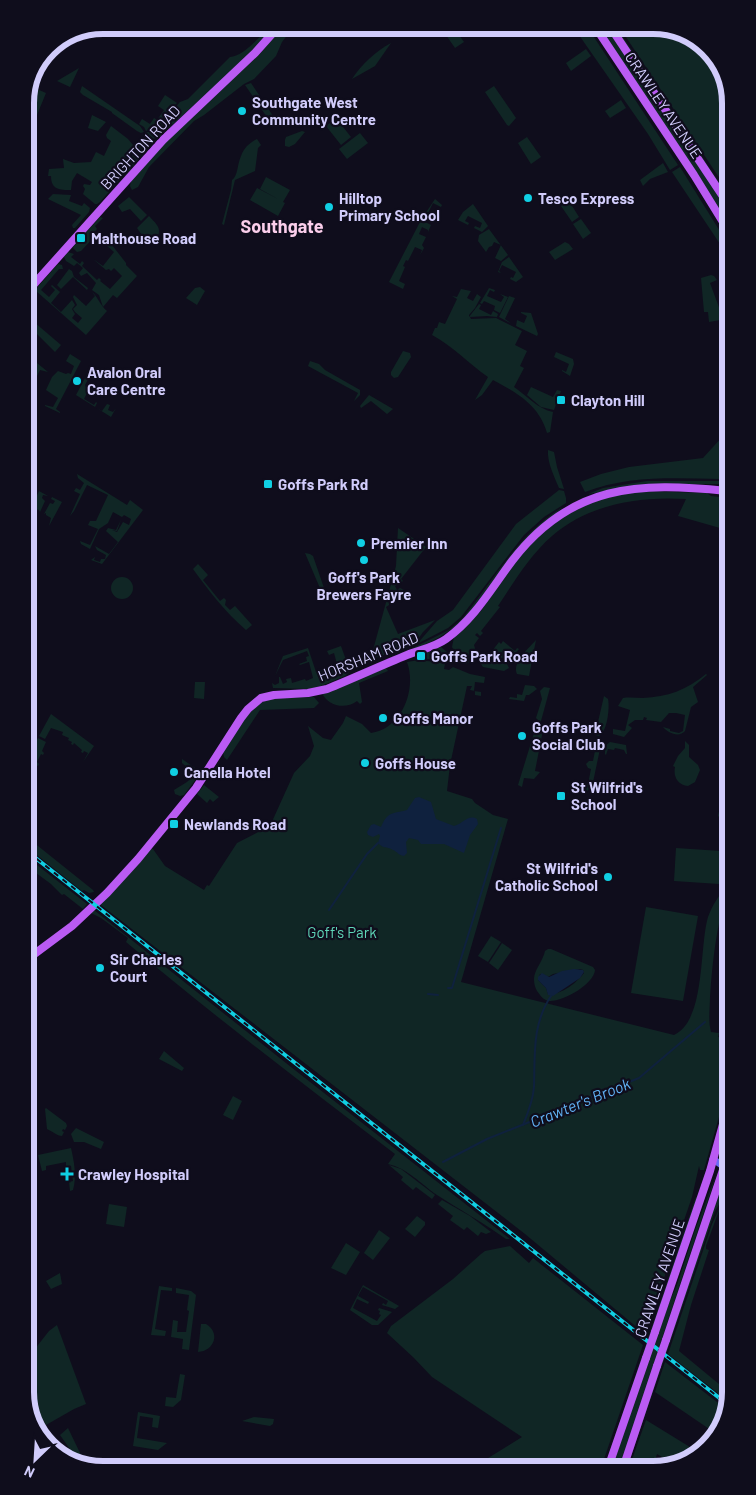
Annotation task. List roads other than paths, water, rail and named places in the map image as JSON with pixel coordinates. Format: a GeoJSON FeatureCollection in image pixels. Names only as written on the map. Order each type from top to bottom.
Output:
{"type":"FeatureCollection","features":[{"type":"Feature","properties":{"kind":"main road","name":"BRIGHTON ROAD"},"geometry":{"type":"LineString","coordinates":[[34,284],[158,145],[255,53],[272,34]]}},
{"type":"Feature","properties":{"kind":"main road","name":"CRAWLEY AVENUE"},"geometry":{"type":"LineString","coordinates":[[600,34],[722,220]]}},
{"type":"Feature","properties":{"kind":"main road","name":"CRAWLEY AVENUE"},"geometry":{"type":"LineString","coordinates":[[615,34],[722,195]]}},
{"type":"Feature","properties":{"kind":"main road","name":"HORSHAM ROAD"},"geometry":{"type":"LineString","coordinates":[[34,954],[72,926],[107,893],[138,859],[196,788],[233,729],[248,709],[261,698],[274,695],[308,693],[327,688],[444,640],[472,616],[528,542],[558,516],[580,504],[604,494],[629,489],[660,487],[722,490]]}},
{"type":"Feature","properties":{"kind":"main road","name":"HORSHAM ROAD"},"geometry":{"type":"LineString","coordinates":[[714,489],[722,487]]}},
{"type":"Feature","properties":{"kind":"main road","name":"CRAWLEY AVENUE"},"geometry":{"type":"LineString","coordinates":[[610,1461],[685,1244],[722,1167]]}},
{"type":"Feature","properties":{"kind":"main road","name":"CRAWLEY AVENUE"},"geometry":{"type":"LineString","coordinates":[[625,1461],[722,1170]]}},
{"type":"Feature","properties":{"kind":"street"},"geometry":{"type":"LineString","coordinates":[[717,1188],[722,1182]]}},
{"type":"Feature","properties":{"kind":"water"},"geometry":{"type":"Polygon","coordinates":[[[419,797],[431,802],[436,819],[454,826],[468,818],[477,819],[478,824],[470,835],[464,853],[444,844],[421,844],[418,840],[409,838],[406,842],[407,853],[404,856],[380,845],[378,843],[379,834],[373,837],[368,835],[367,832],[371,825],[374,824],[381,827],[388,816],[407,810],[415,798],[419,797]]]}},
{"type":"Feature","properties":{"kind":"water"},"geometry":{"type":"Polygon","coordinates":[[[583,970],[584,972],[580,978],[553,996],[548,995],[546,988],[538,980],[542,973],[549,977],[562,971],[583,970]]]}},
{"type":"Feature","properties":{"kind":"waterway"},"geometry":{"type":"LineString","coordinates":[[448,988],[452,988],[501,828]]}},
{"type":"Feature","properties":{"kind":"waterway"},"geometry":{"type":"LineString","coordinates":[[329,910],[367,854],[378,843]]}},
{"type":"Feature","properties":{"kind":"waterway"},"geometry":{"type":"LineString","coordinates":[[428,994],[438,995]]}},
{"type":"Feature","properties":{"kind":"waterway"},"geometry":{"type":"LineString","coordinates":[[523,1125],[534,1087],[536,1040],[540,1018],[551,996]]}},
{"type":"Feature","properties":{"kind":"waterway","name":"Crawter's Brook"},"geometry":{"type":"LineString","coordinates":[[443,1162],[487,1139],[639,1078],[705,1022]]}},
{"type":"Feature","properties":{"kind":"railway"},"geometry":{"type":"LineString","coordinates":[[34,857],[721,1400]]}},
{"type":"Feature","properties":{"kind":"place","name":"Southgate West Community Centre"},"geometry":{"type":"Point","coordinates":[242,111]}},
{"type":"Feature","properties":{"kind":"place","name":"Tesco Express"},"geometry":{"type":"Point","coordinates":[528,198]}},
{"type":"Feature","properties":{"kind":"place","name":"Hilltop Primary School"},"geometry":{"type":"Point","coordinates":[329,207]}},
{"type":"Feature","properties":{"kind":"place","name":"Malthouse Road"},"geometry":{"type":"Point","coordinates":[81,238]}},
{"type":"Feature","properties":{"kind":"place","name":"Avalon Oral Care Centre"},"geometry":{"type":"Point","coordinates":[77,381]}},
{"type":"Feature","properties":{"kind":"place","name":"Clayton Hill"},"geometry":{"type":"Point","coordinates":[561,400]}},
{"type":"Feature","properties":{"kind":"place","name":"Goffs Park Rd"},"geometry":{"type":"Point","coordinates":[268,484]}},
{"type":"Feature","properties":{"kind":"place","name":"Premier Inn"},"geometry":{"type":"Point","coordinates":[361,543]}},
{"type":"Feature","properties":{"kind":"place","name":"Goff's Park Brewers Fayre"},"geometry":{"type":"Point","coordinates":[364,560]}},
{"type":"Feature","properties":{"kind":"place","name":"Goffs Park Road"},"geometry":{"type":"Point","coordinates":[421,656]}},
{"type":"Feature","properties":{"kind":"place","name":"Goffs Manor"},"geometry":{"type":"Point","coordinates":[383,718]}},
{"type":"Feature","properties":{"kind":"place","name":"Goffs Park Social Club"},"geometry":{"type":"Point","coordinates":[522,736]}},
{"type":"Feature","properties":{"kind":"place","name":"Goffs House"},"geometry":{"type":"Point","coordinates":[365,763]}},
{"type":"Feature","properties":{"kind":"place","name":"Canella Hotel"},"geometry":{"type":"Point","coordinates":[174,772]}},
{"type":"Feature","properties":{"kind":"place","name":"St Wilfrid's School"},"geometry":{"type":"Point","coordinates":[561,796]}},
{"type":"Feature","properties":{"kind":"place","name":"Newlands Road"},"geometry":{"type":"Point","coordinates":[174,824]}},
{"type":"Feature","properties":{"kind":"place","name":"St Wilfrid's Catholic School"},"geometry":{"type":"Point","coordinates":[608,877]}},
{"type":"Feature","properties":{"kind":"place","name":"Sir Charles Court"},"geometry":{"type":"Point","coordinates":[100,968]}},
{"type":"Feature","properties":{"kind":"place","name":"Crawley Hospital"},"geometry":{"type":"Point","coordinates":[67,1174]}},
{"type":"Feature","properties":{"kind":"district","name":"Southgate"},"geometry":{"type":"Point","coordinates":[282,226]}},
{"type":"Feature","properties":{"kind":"park label","name":"Goff's Park"},"geometry":{"type":"Point","coordinates":[342,932]}}]}
